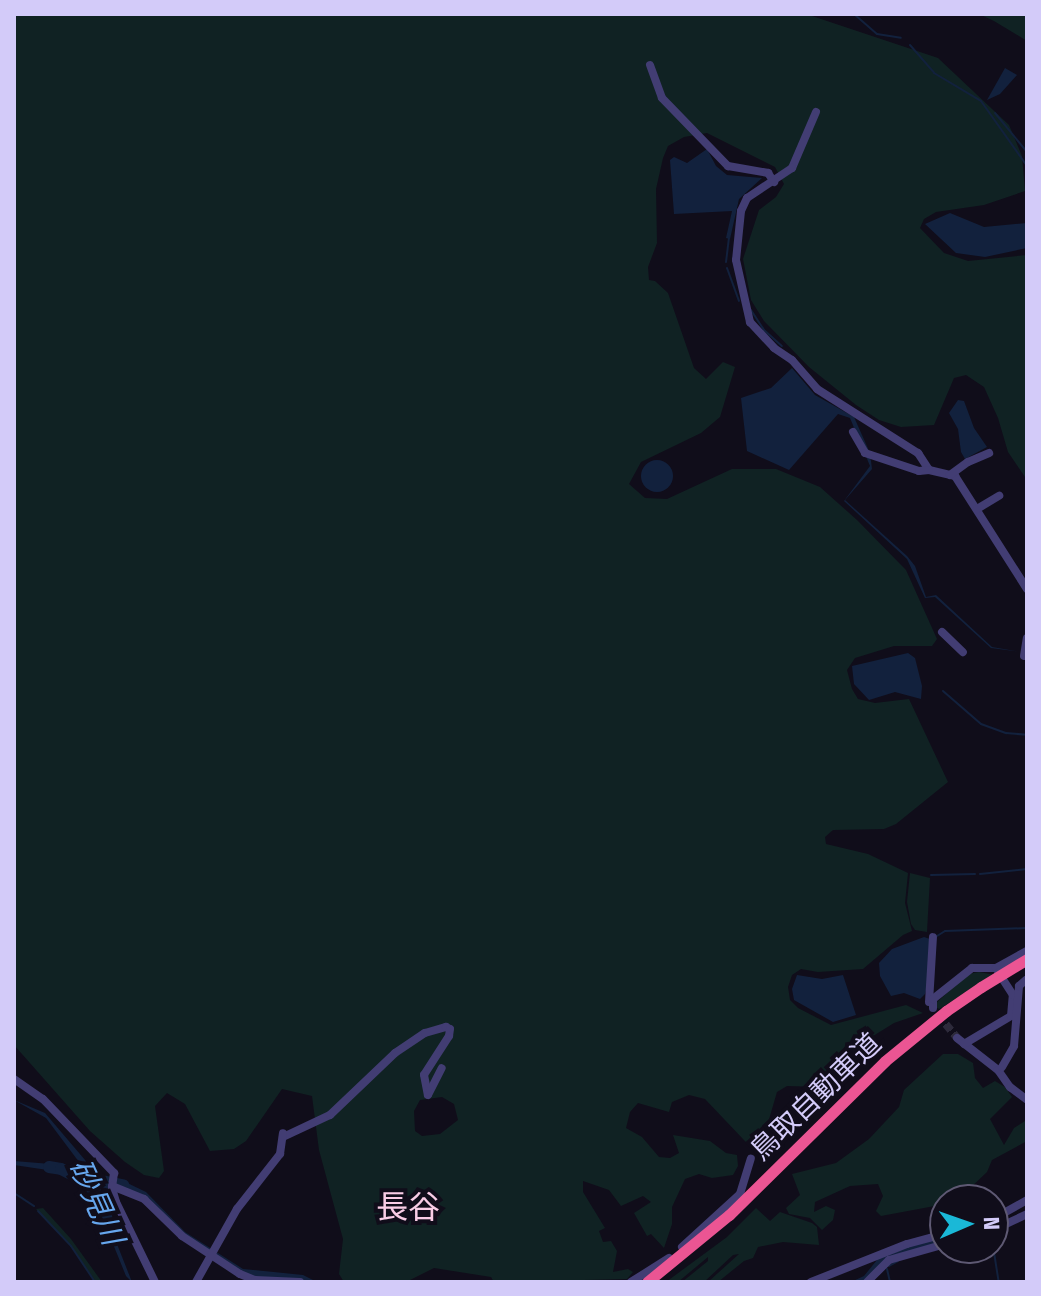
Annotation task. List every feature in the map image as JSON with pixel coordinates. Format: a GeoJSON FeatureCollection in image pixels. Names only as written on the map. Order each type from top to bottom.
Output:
{"type":"FeatureCollection","features":[{"type":"Feature","properties":{"kind":"highway","name":"鳥取自動車道"},"geometry":{"type":"LineString","coordinates":[[647,1282],[729,1215],[885,1061],[946,1011],[1027,961]]}},
{"type":"Feature","properties":{"kind":"highway","name":"鳥取自動車道"},"geometry":{"type":"LineString","coordinates":[[655,1282],[732,1219],[850,1101],[921,1037],[982,989]]}},
{"type":"Feature","properties":{"kind":"street"},"geometry":{"type":"LineString","coordinates":[[650,65],[662,98],[728,166],[768,173],[774,182]]}},
{"type":"Feature","properties":{"kind":"street"},"geometry":{"type":"LineString","coordinates":[[816,112],[792,168],[747,198],[741,211],[736,260],[750,322],[817,389],[918,453],[929,470]]}},
{"type":"Feature","properties":{"kind":"street"},"geometry":{"type":"LineString","coordinates":[[853,432],[865,453],[907,468],[955,476],[1027,589]]}},
{"type":"Feature","properties":{"kind":"street"},"geometry":{"type":"LineString","coordinates":[[950,475],[955,464],[989,453]]}},
{"type":"Feature","properties":{"kind":"street"},"geometry":{"type":"LineString","coordinates":[[977,509],[999,496]]}},
{"type":"Feature","properties":{"kind":"street"},"geometry":{"type":"LineString","coordinates":[[942,632],[963,652]]}},
{"type":"Feature","properties":{"kind":"street"},"geometry":{"type":"LineString","coordinates":[[1024,656],[1027,638]]}},
{"type":"Feature","properties":{"kind":"street"},"geometry":{"type":"LineString","coordinates":[[933,937],[933,986],[927,1001],[932,1006],[972,968],[996,968],[1027,951]]}},
{"type":"Feature","properties":{"kind":"street"},"geometry":{"type":"LineString","coordinates":[[1002,1067],[1014,1046],[1019,986],[1026,981],[1012,959]]}},
{"type":"Feature","properties":{"kind":"street"},"geometry":{"type":"LineString","coordinates":[[996,968],[1013,995],[1011,1016],[960,1041],[998,1070],[1010,1087],[1027,1100]]}},
{"type":"Feature","properties":{"kind":"street"},"geometry":{"type":"LineString","coordinates":[[196,1282],[237,1209],[276,1159],[283,1135],[330,1115],[395,1053],[425,1033],[446,1027],[450,1029],[449,1036],[424,1075],[428,1095],[442,1068]]}},
{"type":"Feature","properties":{"kind":"street"},"geometry":{"type":"LineString","coordinates":[[14,1079],[43,1099],[114,1182],[148,1202],[177,1231],[256,1279],[300,1282]]}},
{"type":"Feature","properties":{"kind":"street"},"geometry":{"type":"LineString","coordinates":[[631,1282],[675,1254],[740,1194],[751,1159]]}},
{"type":"Feature","properties":{"kind":"street"},"geometry":{"type":"LineString","coordinates":[[114,1182],[125,1224],[155,1282]]}},
{"type":"Feature","properties":{"kind":"street"},"geometry":{"type":"LineString","coordinates":[[1009,1210],[1027,1200]]}},
{"type":"Feature","properties":{"kind":"street"},"geometry":{"type":"LineString","coordinates":[[811,1282],[851,1264],[929,1239]]}},
{"type":"Feature","properties":{"kind":"street"},"geometry":{"type":"LineString","coordinates":[[867,1282],[889,1260],[929,1249]]}},
{"type":"Feature","properties":{"kind":"shaded area"},"geometry":{"type":"Polygon","coordinates":[[[14,14],[806,14],[938,58],[1009,125],[1022,156],[1025,191],[984,205],[936,212],[924,219],[920,228],[944,253],[968,261],[1027,255],[1027,480],[1008,452],[984,387],[966,375],[954,378],[934,425],[901,427],[879,420],[856,405],[809,367],[764,321],[751,300],[743,259],[759,210],[776,197],[784,184],[775,167],[707,133],[684,137],[668,146],[663,158],[656,189],[657,243],[648,267],[649,280],[655,281],[668,293],[694,368],[706,379],[723,362],[735,367],[720,417],[701,433],[641,462],[629,484],[645,498],[667,499],[732,469],[776,469],[820,487],[906,570],[937,639],[932,646],[894,646],[855,658],[847,670],[858,699],[875,703],[909,699],[948,782],[896,824],[884,829],[833,830],[825,837],[826,844],[868,854],[908,873],[905,903],[912,931],[863,969],[818,972],[801,969],[792,975],[788,987],[790,1000],[798,1008],[831,1025],[906,1005],[923,1013],[894,1023],[857,1046],[855,1057],[823,1087],[787,1086],[777,1092],[765,1133],[773,1151],[769,1159],[761,1158],[705,1099],[689,1095],[672,1102],[669,1112],[638,1103],[630,1112],[626,1128],[642,1137],[659,1157],[670,1158],[679,1153],[673,1135],[710,1141],[726,1153],[737,1155],[738,1166],[733,1175],[712,1178],[699,1174],[685,1179],[672,1207],[672,1224],[664,1248],[651,1234],[647,1236],[634,1213],[651,1202],[643,1196],[621,1206],[609,1190],[583,1181],[583,1192],[605,1228],[599,1231],[603,1242],[611,1241],[617,1251],[613,1272],[628,1269],[633,1272],[627,1279],[494,1282],[491,1277],[434,1268],[406,1282],[344,1282],[339,1274],[343,1239],[319,1150],[312,1096],[282,1089],[246,1141],[234,1149],[210,1151],[185,1104],[167,1093],[155,1106],[164,1171],[159,1178],[144,1175],[90,1131],[14,1045],[14,14]],[[442,1097],[420,1100],[414,1111],[415,1131],[422,1136],[440,1134],[458,1120],[454,1104],[442,1097]]]}},
{"type":"Feature","properties":{"kind":"shaded area"},"geometry":{"type":"Polygon","coordinates":[[[979,14],[1027,14],[1027,41],[994,21],[979,14]]]}},
{"type":"Feature","properties":{"kind":"shaded area"},"geometry":{"type":"Polygon","coordinates":[[[910,873],[930,878],[927,932],[915,930],[911,924],[907,902],[910,873]]]}},
{"type":"Feature","properties":{"kind":"shaded area"},"geometry":{"type":"Polygon","coordinates":[[[979,972],[995,975],[939,1009],[936,1007],[936,1003],[968,974],[979,972]]]}},
{"type":"Feature","properties":{"kind":"shaded area"},"geometry":{"type":"Polygon","coordinates":[[[943,1054],[958,1054],[973,1063],[975,1078],[983,1088],[995,1081],[1005,1087],[1012,1097],[990,1119],[1004,1145],[1014,1128],[1025,1121],[1027,1141],[992,1160],[987,1172],[974,1184],[929,1184],[929,1207],[881,1216],[876,1211],[883,1196],[878,1184],[850,1186],[815,1202],[814,1212],[826,1206],[835,1210],[833,1220],[822,1230],[810,1218],[789,1214],[786,1208],[800,1195],[792,1174],[836,1163],[869,1139],[899,1107],[904,1090],[943,1054]]]}},
{"type":"Feature","properties":{"kind":"shaded area"},"geometry":{"type":"Polygon","coordinates":[[[43,1208],[71,1239],[102,1282],[96,1282],[71,1246],[36,1209],[43,1208]]]}},
{"type":"Feature","properties":{"kind":"shaded area"},"geometry":{"type":"Polygon","coordinates":[[[756,1208],[770,1221],[780,1212],[812,1223],[817,1227],[819,1245],[783,1242],[758,1247],[753,1258],[744,1261],[718,1282],[708,1282],[739,1254],[733,1255],[704,1282],[682,1282],[708,1261],[708,1257],[678,1282],[666,1282],[727,1237],[756,1208]]]}},
{"type":"Feature","properties":{"kind":"water"},"geometry":{"type":"Polygon","coordinates":[[[1005,68],[1017,75],[1000,94],[987,100],[1005,68]]]}},
{"type":"Feature","properties":{"kind":"water"},"geometry":{"type":"Polygon","coordinates":[[[707,149],[716,166],[727,175],[762,178],[739,199],[730,239],[726,238],[732,211],[674,214],[670,160],[674,157],[687,163],[707,149]]]}},
{"type":"Feature","properties":{"kind":"water"},"geometry":{"type":"Polygon","coordinates":[[[950,213],[984,227],[1027,223],[1027,248],[985,257],[956,253],[925,224],[950,213]]]}},
{"type":"Feature","properties":{"kind":"water"},"geometry":{"type":"Polygon","coordinates":[[[792,368],[815,395],[854,417],[870,453],[872,469],[845,500],[907,556],[915,566],[926,597],[936,595],[992,647],[1021,652],[991,648],[935,597],[925,598],[907,559],[844,501],[870,466],[850,418],[838,414],[789,470],[747,451],[741,398],[771,388],[792,368]]]}},
{"type":"Feature","properties":{"kind":"water"},"geometry":{"type":"Polygon","coordinates":[[[958,400],[964,401],[974,428],[987,447],[965,459],[958,429],[949,413],[958,400]]]}},
{"type":"Feature","properties":{"kind":"water"},"geometry":{"type":"Polygon","coordinates":[[[657,460],[668,465],[673,476],[668,487],[657,492],[646,487],[641,476],[646,465],[657,460]]]}},
{"type":"Feature","properties":{"kind":"water"},"geometry":{"type":"Polygon","coordinates":[[[908,653],[915,658],[922,686],[921,699],[895,692],[869,700],[854,684],[852,666],[908,653]]]}},
{"type":"Feature","properties":{"kind":"water"},"geometry":{"type":"Polygon","coordinates":[[[924,937],[930,939],[929,981],[925,994],[920,999],[904,993],[891,996],[880,976],[879,963],[892,949],[924,937]]]}},
{"type":"Feature","properties":{"kind":"water"},"geometry":{"type":"Polygon","coordinates":[[[797,975],[822,979],[843,975],[856,1015],[833,1022],[794,1000],[792,989],[797,975]]]}},
{"type":"Feature","properties":{"kind":"water","name":"砂見川"},"geometry":{"type":"Polygon","coordinates":[[[14,1100],[45,1113],[91,1167],[112,1215],[115,1239],[132,1282],[126,1276],[98,1207],[74,1174],[84,1175],[85,1170],[46,1118],[14,1100]]]}},
{"type":"Feature","properties":{"kind":"water"},"geometry":{"type":"Polygon","coordinates":[[[14,1161],[63,1165],[61,1172],[14,1165],[14,1161]]]}},
{"type":"Feature","properties":{"kind":"water"},"geometry":{"type":"Polygon","coordinates":[[[119,1179],[146,1192],[185,1232],[243,1269],[303,1275],[317,1282],[252,1277],[175,1228],[150,1200],[116,1185],[119,1179]]]}},
{"type":"Feature","properties":{"kind":"water"},"geometry":{"type":"Polygon","coordinates":[[[929,1241],[929,1247],[905,1252],[864,1282],[851,1282],[864,1276],[881,1255],[929,1241]]]}},
{"type":"Feature","properties":{"kind":"waterway"},"geometry":{"type":"LineString","coordinates":[[854,14],[877,34],[901,38]]}},
{"type":"Feature","properties":{"kind":"waterway"},"geometry":{"type":"LineString","coordinates":[[910,45],[934,73],[981,101],[1027,166]]}},
{"type":"Feature","properties":{"kind":"waterway"},"geometry":{"type":"LineString","coordinates":[[995,113],[1027,152]]}},
{"type":"Feature","properties":{"kind":"waterway"},"geometry":{"type":"LineString","coordinates":[[726,262],[729,238]]}},
{"type":"Feature","properties":{"kind":"waterway"},"geometry":{"type":"LineString","coordinates":[[727,268],[739,301]]}},
{"type":"Feature","properties":{"kind":"waterway"},"geometry":{"type":"LineString","coordinates":[[751,310],[764,330],[782,346]]}},
{"type":"Feature","properties":{"kind":"waterway"},"geometry":{"type":"LineString","coordinates":[[943,691],[981,724],[1006,733],[1027,735]]}},
{"type":"Feature","properties":{"kind":"waterway"},"geometry":{"type":"LineString","coordinates":[[980,874],[1027,869]]}},
{"type":"Feature","properties":{"kind":"waterway"},"geometry":{"type":"LineString","coordinates":[[931,875],[975,874]]}},
{"type":"Feature","properties":{"kind":"waterway"},"geometry":{"type":"LineString","coordinates":[[937,936],[945,931],[1027,928]]}},
{"type":"Feature","properties":{"kind":"waterway","name":"砂見川"},"geometry":{"type":"LineString","coordinates":[[49,1167],[61,1169],[87,1182]]}},
{"type":"Feature","properties":{"kind":"waterway","name":"砂見川"},"geometry":{"type":"LineString","coordinates":[[91,1179],[123,1185]]}},
{"type":"Feature","properties":{"kind":"waterway"},"geometry":{"type":"LineString","coordinates":[[14,1193],[34,1206]]}},
{"type":"Feature","properties":{"kind":"waterway"},"geometry":{"type":"LineString","coordinates":[[38,1211],[71,1246],[95,1282]]}},
{"type":"Feature","properties":{"kind":"waterway"},"geometry":{"type":"LineString","coordinates":[[889,1266],[898,1261]]}},
{"type":"Feature","properties":{"kind":"waterway"},"geometry":{"type":"LineString","coordinates":[[996,1264],[999,1282]]}},
{"type":"Feature","properties":{"kind":"waterway"},"geometry":{"type":"LineString","coordinates":[[887,1269],[890,1282]]}},
{"type":"Feature","properties":{"kind":"tunnel"},"geometry":{"type":"LineString","coordinates":[[938,1015],[957,1038]]}},
{"type":"Feature","properties":{"kind":"district","name":"長谷"},"geometry":{"type":"Point","coordinates":[408,1207]}}]}
